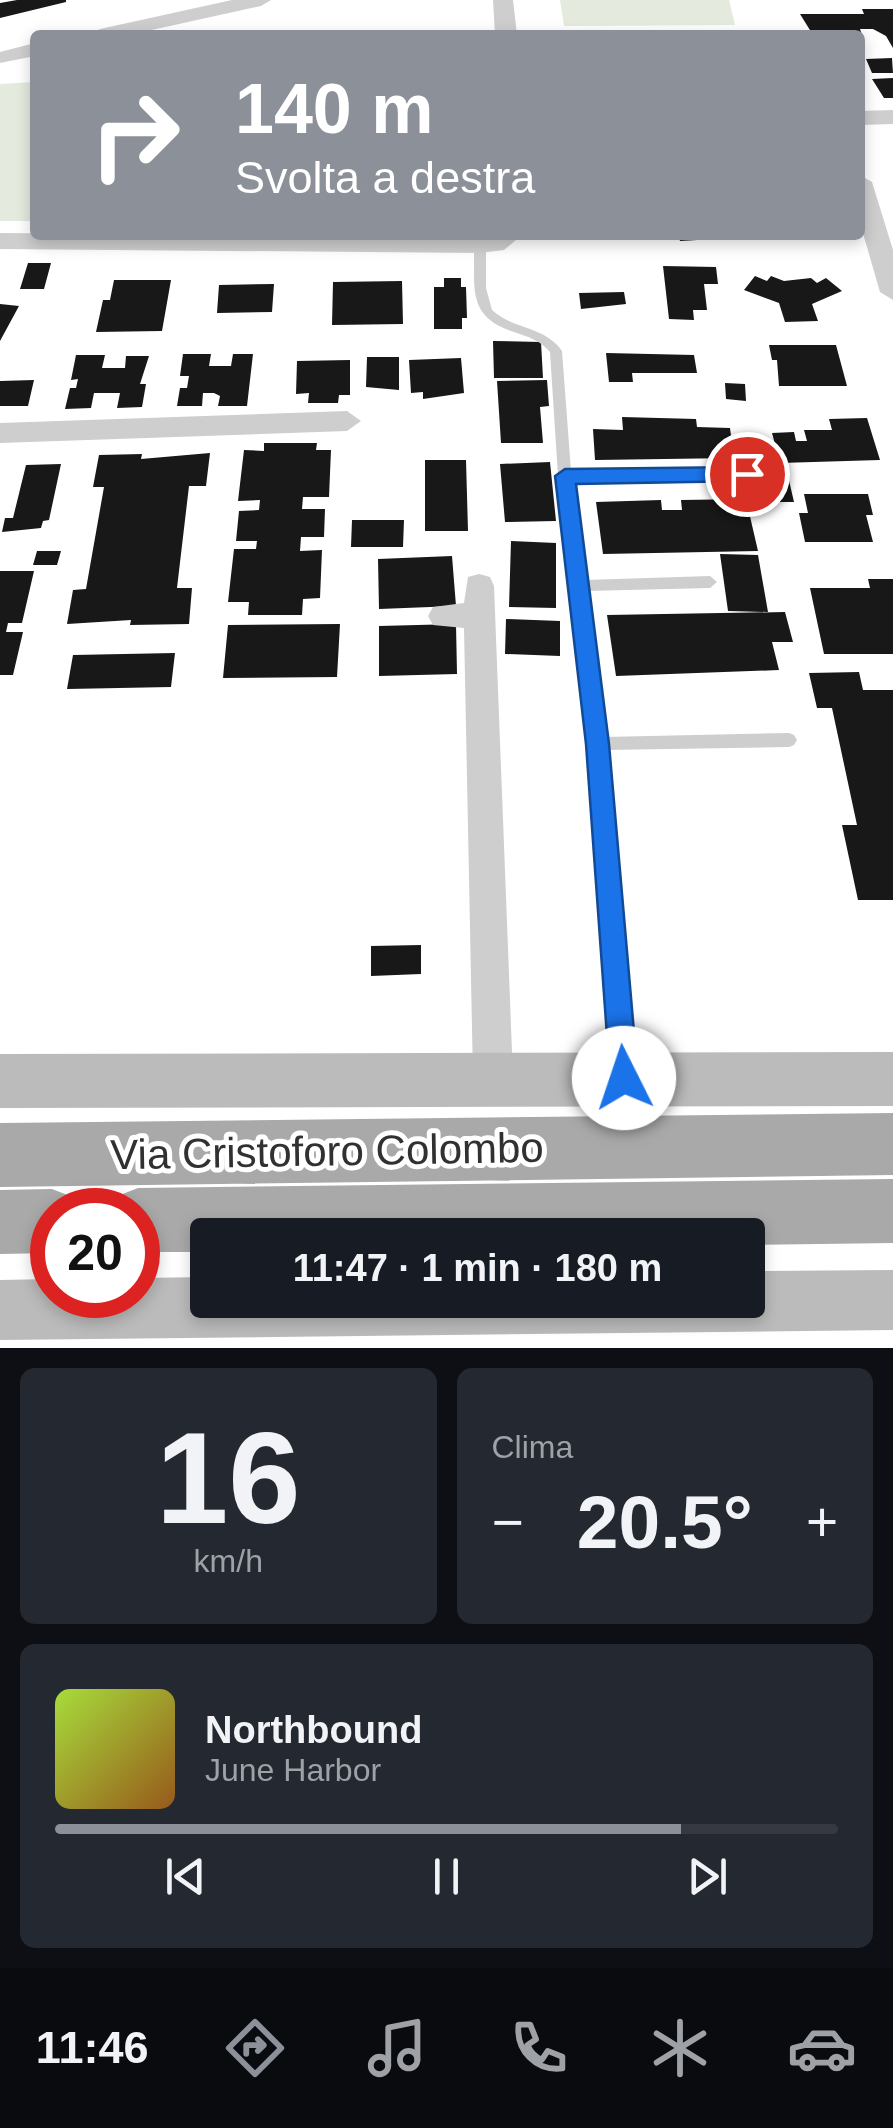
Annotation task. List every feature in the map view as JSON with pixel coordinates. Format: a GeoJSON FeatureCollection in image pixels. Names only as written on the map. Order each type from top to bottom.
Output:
{"type":"FeatureCollection","features":[{"type":"Feature","properties":{"kind":"main road","name":"Via Cristoforo Colombo"},"geometry":{"type":"LineString","coordinates":[[0,1154],[893,1144]]}},
{"type":"Feature","properties":{"kind":"main road","name":"Via Cristoforo Colombo"},"geometry":{"type":"LineString","coordinates":[[160,1220],[893,1211]]}},
{"type":"Feature","properties":{"kind":"main road"},"geometry":{"type":"LineString","coordinates":[[0,1222],[30,1221]]}},
{"type":"Feature","properties":{"kind":"street"},"geometry":{"type":"LineString","coordinates":[[123,30],[259,0]]}},
{"type":"Feature","properties":{"kind":"street"},"geometry":{"type":"LineString","coordinates":[[503,0],[506,30]]}},
{"type":"Feature","properties":{"kind":"street"},"geometry":{"type":"LineString","coordinates":[[1,61],[30,51]]}},
{"type":"Feature","properties":{"kind":"street"},"geometry":{"type":"LineString","coordinates":[[865,118],[893,118]]}},
{"type":"Feature","properties":{"kind":"street"},"geometry":{"type":"LineString","coordinates":[[865,199],[893,292]]}},
{"type":"Feature","properties":{"kind":"street"},"geometry":{"type":"LineString","coordinates":[[0,241],[480,245],[502,240]]}},
{"type":"Feature","properties":{"kind":"street"},"geometry":{"type":"LineString","coordinates":[[0,433],[347,420]]}},
{"type":"Feature","properties":{"kind":"street"},"geometry":{"type":"LineString","coordinates":[[468,606],[492,1078]]}},
{"type":"Feature","properties":{"kind":"street","name":"Via Cristoforo Colombo"},"geometry":{"type":"LineString","coordinates":[[0,1081],[893,1079]]}},
{"type":"Feature","properties":{"kind":"street"},"geometry":{"type":"LineString","coordinates":[[0,1310],[893,1300]]}},
{"type":"Feature","properties":{"kind":"lane"},"geometry":{"type":"LineString","coordinates":[[480,245],[482,303],[497,321],[543,336],[556,351],[565,476],[598,744],[624,1078]]}},
{"type":"Feature","properties":{"kind":"lane"},"geometry":{"type":"LineString","coordinates":[[565,476],[747,474]]}},
{"type":"Feature","properties":{"kind":"lane"},"geometry":{"type":"LineString","coordinates":[[581,586],[710,582]]}},
{"type":"Feature","properties":{"kind":"lane"},"geometry":{"type":"LineString","coordinates":[[598,744],[789,740]]}},
{"type":"Feature","properties":{"kind":"shaded area"},"geometry":{"type":"Polygon","coordinates":[[[560,0],[729,0],[735,25],[564,26],[560,0]]]}},
{"type":"Feature","properties":{"kind":"shaded area"},"geometry":{"type":"Polygon","coordinates":[[[30,82],[30,221],[0,221],[0,84],[30,82]]]}},
{"type":"Feature","properties":{"kind":"building"},"geometry":{"type":"Polygon","coordinates":[[[66,2],[0,18],[0,3],[66,2]]]}},
{"type":"Feature","properties":{"kind":"building"},"geometry":{"type":"Polygon","coordinates":[[[862,9],[893,9],[893,48],[886,36],[873,29],[810,30],[800,14],[864,14],[862,9]]]}},
{"type":"Feature","properties":{"kind":"building"},"geometry":{"type":"Polygon","coordinates":[[[892,58],[893,73],[872,73],[866,59],[892,58]]]}},
{"type":"Feature","properties":{"kind":"building"},"geometry":{"type":"Polygon","coordinates":[[[893,78],[893,98],[884,98],[872,79],[893,78]]]}},
{"type":"Feature","properties":{"kind":"building"},"geometry":{"type":"Polygon","coordinates":[[[28,263],[51,263],[44,289],[20,289],[28,263]]]}},
{"type":"Feature","properties":{"kind":"building"},"geometry":{"type":"Polygon","coordinates":[[[663,266],[716,267],[718,284],[704,284],[707,310],[693,310],[694,320],[669,319],[663,266]]]}},
{"type":"Feature","properties":{"kind":"building"},"geometry":{"type":"Polygon","coordinates":[[[755,276],[767,281],[771,276],[784,281],[811,278],[817,283],[826,278],[842,291],[812,304],[818,321],[785,322],[779,303],[744,290],[755,276]]]}},
{"type":"Feature","properties":{"kind":"building"},"geometry":{"type":"Polygon","coordinates":[[[444,278],[461,278],[461,287],[466,287],[467,318],[462,318],[462,329],[434,329],[434,287],[444,287],[444,278]]]}},
{"type":"Feature","properties":{"kind":"building"},"geometry":{"type":"Polygon","coordinates":[[[114,280],[171,280],[162,331],[96,332],[103,300],[110,300],[114,280]]]}},
{"type":"Feature","properties":{"kind":"building"},"geometry":{"type":"Polygon","coordinates":[[[402,281],[403,324],[332,325],[333,282],[402,281]]]}},
{"type":"Feature","properties":{"kind":"building"},"geometry":{"type":"Polygon","coordinates":[[[274,284],[272,312],[217,313],[219,285],[274,284]]]}},
{"type":"Feature","properties":{"kind":"building"},"geometry":{"type":"Polygon","coordinates":[[[624,292],[626,304],[581,309],[579,293],[624,292]]]}},
{"type":"Feature","properties":{"kind":"building"},"geometry":{"type":"Polygon","coordinates":[[[0,304],[19,306],[0,341],[0,304]]]}},
{"type":"Feature","properties":{"kind":"building"},"geometry":{"type":"Polygon","coordinates":[[[493,341],[541,342],[543,378],[494,378],[493,341]]]}},
{"type":"Feature","properties":{"kind":"building"},"geometry":{"type":"Polygon","coordinates":[[[769,345],[836,345],[847,386],[779,386],[777,360],[772,360],[769,345]]]}},
{"type":"Feature","properties":{"kind":"building"},"geometry":{"type":"Polygon","coordinates":[[[606,353],[694,355],[697,373],[632,373],[633,382],[609,382],[606,353]]]}},
{"type":"Feature","properties":{"kind":"building"},"geometry":{"type":"Polygon","coordinates":[[[183,354],[211,354],[209,366],[231,366],[233,354],[253,354],[247,406],[218,406],[220,396],[203,393],[202,406],[177,406],[180,388],[187,388],[189,376],[180,376],[183,354]]]}},
{"type":"Feature","properties":{"kind":"building"},"geometry":{"type":"Polygon","coordinates":[[[76,355],[105,355],[102,368],[125,368],[126,356],[149,356],[140,384],[146,384],[142,407],[117,408],[120,393],[94,393],[91,408],[65,409],[70,388],[76,388],[78,379],[71,380],[76,355]]]}},
{"type":"Feature","properties":{"kind":"building"},"geometry":{"type":"Polygon","coordinates":[[[367,357],[399,357],[399,390],[366,387],[367,357]]]}},
{"type":"Feature","properties":{"kind":"building"},"geometry":{"type":"Polygon","coordinates":[[[461,358],[464,393],[423,399],[423,392],[411,393],[409,360],[461,358]]]}},
{"type":"Feature","properties":{"kind":"building"},"geometry":{"type":"Polygon","coordinates":[[[350,360],[350,395],[339,395],[338,403],[308,403],[309,393],[296,394],[297,361],[350,360]]]}},
{"type":"Feature","properties":{"kind":"building"},"geometry":{"type":"Polygon","coordinates":[[[34,380],[28,406],[0,406],[0,381],[34,380]]]}},
{"type":"Feature","properties":{"kind":"building"},"geometry":{"type":"Polygon","coordinates":[[[547,380],[549,406],[540,407],[543,443],[501,443],[497,381],[547,380]]]}},
{"type":"Feature","properties":{"kind":"building"},"geometry":{"type":"Polygon","coordinates":[[[725,383],[745,384],[746,401],[726,399],[725,383]]]}},
{"type":"Feature","properties":{"kind":"building"},"geometry":{"type":"Polygon","coordinates":[[[622,417],[696,419],[697,427],[730,428],[734,458],[595,460],[593,429],[623,430],[622,417]]]}},
{"type":"Feature","properties":{"kind":"building"},"geometry":{"type":"Polygon","coordinates":[[[867,418],[880,460],[780,463],[772,433],[794,432],[796,441],[807,441],[804,430],[832,430],[829,419],[867,418]]]}},
{"type":"Feature","properties":{"kind":"building"},"geometry":{"type":"Polygon","coordinates":[[[264,443],[317,443],[316,450],[331,450],[329,497],[303,497],[302,509],[325,509],[324,537],[301,537],[300,551],[322,550],[320,598],[303,599],[302,615],[248,615],[249,602],[228,602],[234,549],[256,549],[257,541],[236,541],[239,511],[259,510],[260,500],[238,501],[244,450],[264,451],[264,443]]]}},
{"type":"Feature","properties":{"kind":"building"},"geometry":{"type":"Polygon","coordinates":[[[210,453],[206,486],[189,486],[177,588],[192,588],[189,624],[130,625],[131,620],[67,624],[73,590],[86,589],[104,487],[93,487],[99,455],[142,454],[141,459],[210,453]]]}},
{"type":"Feature","properties":{"kind":"building"},"geometry":{"type":"Polygon","coordinates":[[[425,460],[466,460],[468,531],[425,531],[425,460]]]}},
{"type":"Feature","properties":{"kind":"building"},"geometry":{"type":"Polygon","coordinates":[[[550,462],[556,521],[505,522],[500,464],[550,462]]]}},
{"type":"Feature","properties":{"kind":"building"},"geometry":{"type":"Polygon","coordinates":[[[61,464],[49,520],[43,521],[41,528],[2,532],[5,518],[13,518],[26,465],[61,464]]]}},
{"type":"Feature","properties":{"kind":"building"},"geometry":{"type":"Polygon","coordinates":[[[788,476],[794,502],[767,502],[761,477],[788,476]]]}},
{"type":"Feature","properties":{"kind":"building"},"geometry":{"type":"Polygon","coordinates":[[[804,494],[868,494],[873,515],[866,515],[873,542],[805,542],[799,513],[808,513],[804,494]]]}},
{"type":"Feature","properties":{"kind":"building"},"geometry":{"type":"Polygon","coordinates":[[[746,499],[758,551],[603,554],[596,502],[661,500],[662,510],[682,510],[681,500],[746,499]]]}},
{"type":"Feature","properties":{"kind":"building"},"geometry":{"type":"Polygon","coordinates":[[[352,520],[404,520],[403,547],[351,547],[352,520]]]}},
{"type":"Feature","properties":{"kind":"building"},"geometry":{"type":"Polygon","coordinates":[[[511,541],[556,543],[556,608],[509,607],[511,541]]]}},
{"type":"Feature","properties":{"kind":"building"},"geometry":{"type":"Polygon","coordinates":[[[37,551],[61,551],[57,565],[33,565],[37,551]]]}},
{"type":"Feature","properties":{"kind":"building"},"geometry":{"type":"Polygon","coordinates":[[[720,554],[758,555],[768,612],[728,611],[720,554]]]}},
{"type":"Feature","properties":{"kind":"building"},"geometry":{"type":"Polygon","coordinates":[[[452,556],[456,606],[379,609],[378,559],[452,556]]]}},
{"type":"Feature","properties":{"kind":"building"},"geometry":{"type":"Polygon","coordinates":[[[0,571],[34,571],[22,623],[8,623],[6,632],[23,632],[13,675],[0,675],[0,571]]]}},
{"type":"Feature","properties":{"kind":"building"},"geometry":{"type":"Polygon","coordinates":[[[868,579],[893,579],[893,654],[824,654],[810,588],[870,588],[868,579]]]}},
{"type":"Feature","properties":{"kind":"building"},"geometry":{"type":"Polygon","coordinates":[[[785,612],[793,642],[772,642],[779,670],[616,676],[607,615],[785,612]]]}},
{"type":"Feature","properties":{"kind":"building"},"geometry":{"type":"Polygon","coordinates":[[[506,619],[560,621],[560,656],[505,654],[506,619]]]}},
{"type":"Feature","properties":{"kind":"building"},"geometry":{"type":"Polygon","coordinates":[[[340,624],[337,677],[223,678],[228,625],[340,624]]]}},
{"type":"Feature","properties":{"kind":"building"},"geometry":{"type":"Polygon","coordinates":[[[456,624],[457,674],[379,676],[379,626],[456,624]]]}},
{"type":"Feature","properties":{"kind":"building"},"geometry":{"type":"Polygon","coordinates":[[[175,653],[171,687],[67,689],[73,655],[175,653]]]}},
{"type":"Feature","properties":{"kind":"building"},"geometry":{"type":"Polygon","coordinates":[[[859,672],[863,690],[893,690],[893,900],[858,900],[842,825],[857,825],[832,708],[817,708],[809,673],[859,672]]]}},
{"type":"Feature","properties":{"kind":"building"},"geometry":{"type":"Polygon","coordinates":[[[421,945],[421,974],[371,976],[371,946],[421,945]]]}},
{"type":"Feature","properties":{"kind":"route"},"geometry":{"type":"LineString","coordinates":[[624,1078],[598,744],[565,476],[747,474]]}}]}
